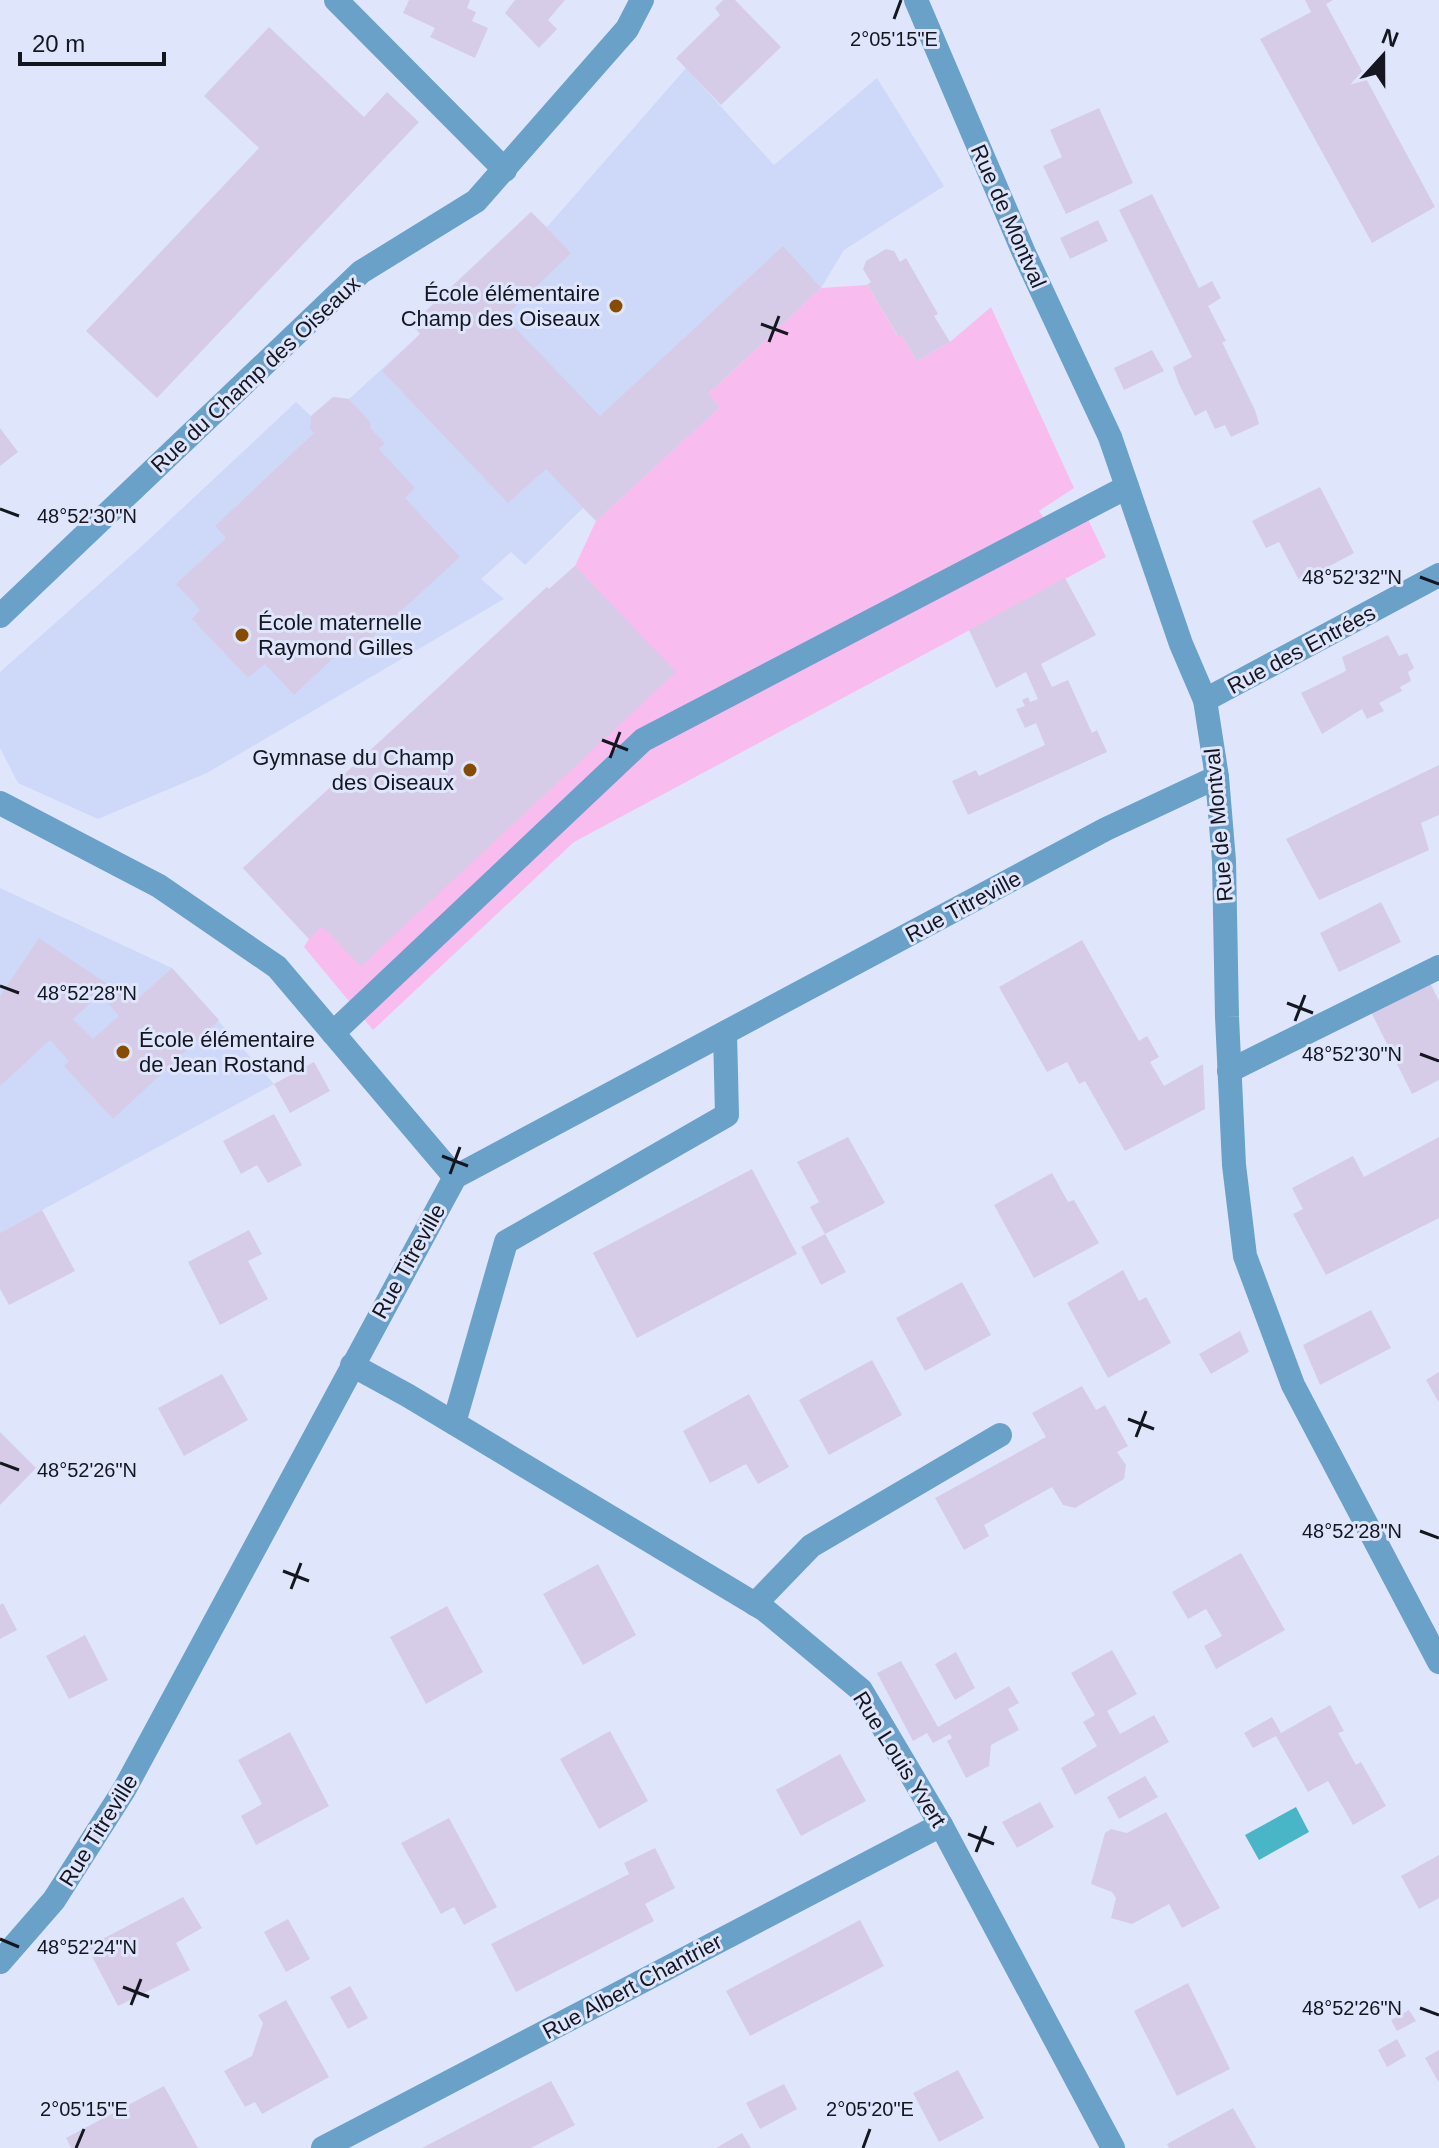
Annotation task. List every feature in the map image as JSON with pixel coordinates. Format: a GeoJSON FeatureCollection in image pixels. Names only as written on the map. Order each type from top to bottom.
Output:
{"type":"FeatureCollection","features":[{"type":"Feature","properties":{"kind":"street"},"geometry":{"type":"LineString","coordinates":[[336,0],[505,170]]}},
{"type":"Feature","properties":{"kind":"street","name":"Rue du Champ des Oiseaux"},"geometry":{"type":"LineString","coordinates":[[0,616],[361,272],[476,201],[627,29],[642,0]]}},
{"type":"Feature","properties":{"kind":"street","name":"Rue de Montval"},"geometry":{"type":"LineString","coordinates":[[916,0],[1024,253],[1110,437],[1181,644],[1205,700],[1217,777],[1224,861],[1229,1071],[1234,1165],[1245,1256],[1293,1385],[1439,1662]]}},
{"type":"Feature","properties":{"kind":"street"},"geometry":{"type":"LineString","coordinates":[[333,1033],[643,740],[1127,487]]}},
{"type":"Feature","properties":{"kind":"street","name":"Rue des Entrées"},"geometry":{"type":"LineString","coordinates":[[1205,700],[1439,575]]}},
{"type":"Feature","properties":{"kind":"street","name":"Rue Titreville"},"geometry":{"type":"LineString","coordinates":[[0,1962],[54,1900],[124,1790],[455,1177],[1106,829],[1217,777]]}},
{"type":"Feature","properties":{"kind":"street"},"geometry":{"type":"LineString","coordinates":[[0,803],[159,886],[277,967],[455,1177]]}},
{"type":"Feature","properties":{"kind":"street"},"geometry":{"type":"LineString","coordinates":[[1229,1071],[1439,967]]}},
{"type":"Feature","properties":{"kind":"street"},"geometry":{"type":"LineString","coordinates":[[454,1423],[506,1242],[727,1115],[725,1033]]}},
{"type":"Feature","properties":{"kind":"street","name":"Rue Louis Yvert"},"geometry":{"type":"LineString","coordinates":[[352,1365],[755,1604],[861,1690],[941,1825],[1113,2148]]}},
{"type":"Feature","properties":{"kind":"street"},"geometry":{"type":"LineString","coordinates":[[755,1604],[811,1546],[1000,1435]]}},
{"type":"Feature","properties":{"kind":"street","name":"Rue Albert Chantrier"},"geometry":{"type":"LineString","coordinates":[[323,2148],[941,1825]]}},
{"type":"Feature","properties":{"kind":"shaded area"},"geometry":{"type":"Polygon","coordinates":[[[686,68],[774,165],[877,78],[944,186],[844,250],[821,288],[708,393],[720,407],[596,521],[583,508],[525,565],[511,552],[481,579],[504,599],[207,773],[98,819],[18,783],[0,748],[0,672],[143,545],[296,402],[311,416],[333,397],[349,399],[420,334],[412,324],[531,212],[547,227],[686,68]]]}},
{"type":"Feature","properties":{"kind":"shaded area"},"geometry":{"type":"Polygon","coordinates":[[[867,285],[897,335],[901,335],[917,361],[950,342],[991,307],[1074,488],[1039,511],[1055,535],[1086,515],[1106,557],[574,842],[373,1030],[304,947],[309,939],[243,868],[547,587],[549,589],[575,566],[596,521],[720,407],[708,394],[821,288],[867,285]]]}},
{"type":"Feature","properties":{"kind":"shaded area","name":"École élémentaire de Jean Rostand"},"geometry":{"type":"Polygon","coordinates":[[[0,888],[172,968],[274,1084],[0,1233],[0,888]]]}},
{"type":"Feature","properties":{"kind":"water"},"geometry":{"type":"Polygon","coordinates":[[[1296,1807],[1309,1832],[1259,1860],[1245,1835],[1296,1807]]]}},
{"type":"Feature","properties":{"kind":"building"},"geometry":{"type":"Polygon","coordinates":[[[409,0],[470,0],[467,8],[476,12],[472,21],[488,28],[475,58],[430,37],[435,28],[403,13],[409,0]]]}},
{"type":"Feature","properties":{"kind":"building"},"geometry":{"type":"Polygon","coordinates":[[[515,0],[565,0],[548,20],[557,29],[539,48],[505,13],[515,0]]]}},
{"type":"Feature","properties":{"kind":"building"},"geometry":{"type":"Polygon","coordinates":[[[723,0],[735,0],[781,47],[721,105],[676,58],[720,15],[715,8],[723,0]]]}},
{"type":"Feature","properties":{"kind":"building"},"geometry":{"type":"Polygon","coordinates":[[[1305,0],[1333,0],[1326,4],[1435,207],[1372,243],[1260,39],[1311,12],[1305,0]]]}},
{"type":"Feature","properties":{"kind":"building"},"geometry":{"type":"Polygon","coordinates":[[[269,27],[364,117],[387,92],[419,122],[157,398],[86,331],[259,148],[204,96],[269,27]]]}},
{"type":"Feature","properties":{"kind":"building"},"geometry":{"type":"Polygon","coordinates":[[[1099,108],[1133,183],[1066,214],[1043,166],[1062,157],[1050,130],[1099,108]]]}},
{"type":"Feature","properties":{"kind":"building"},"geometry":{"type":"Polygon","coordinates":[[[1152,194],[1199,288],[1212,281],[1221,298],[1208,306],[1226,341],[1222,342],[1259,424],[1231,437],[1225,425],[1215,429],[1206,410],[1195,416],[1179,384],[1173,367],[1192,357],[1119,210],[1152,194]]]}},
{"type":"Feature","properties":{"kind":"building"},"geometry":{"type":"Polygon","coordinates":[[[531,212],[571,253],[505,317],[600,416],[783,246],[821,288],[708,394],[720,407],[596,521],[546,469],[508,503],[382,371],[420,334],[412,324],[531,212]]]}},
{"type":"Feature","properties":{"kind":"building"},"geometry":{"type":"Polygon","coordinates":[[[1098,220],[1108,241],[1070,259],[1060,238],[1098,220]]]}},
{"type":"Feature","properties":{"kind":"building"},"geometry":{"type":"Polygon","coordinates":[[[886,249],[894,251],[900,262],[906,258],[950,342],[917,361],[867,285],[871,282],[863,269],[866,261],[886,249]]]}},
{"type":"Feature","properties":{"kind":"building"},"geometry":{"type":"Polygon","coordinates":[[[1152,350],[1164,371],[1124,390],[1114,368],[1152,350]]]}},
{"type":"Feature","properties":{"kind":"building"},"geometry":{"type":"Polygon","coordinates":[[[333,397],[349,399],[370,422],[371,429],[385,443],[379,449],[415,488],[405,498],[460,557],[354,654],[346,646],[294,695],[265,664],[248,678],[192,619],[200,610],[176,584],[226,538],[215,526],[314,433],[310,429],[311,416],[333,397]]]}},
{"type":"Feature","properties":{"kind":"building"},"geometry":{"type":"Polygon","coordinates":[[[0,428],[18,452],[0,466],[0,428]]]}},
{"type":"Feature","properties":{"kind":"building"},"geometry":{"type":"Polygon","coordinates":[[[1320,487],[1354,553],[1300,582],[1279,542],[1266,548],[1252,521],[1320,487]]]}},
{"type":"Feature","properties":{"kind":"building","name":"Gymnase du Champ des Oiseaux"},"geometry":{"type":"Polygon","coordinates":[[[575,566],[676,672],[361,966],[322,926],[309,939],[243,868],[547,587],[549,589],[575,566]]]}},
{"type":"Feature","properties":{"kind":"building"},"geometry":{"type":"Polygon","coordinates":[[[1065,578],[1096,635],[1041,664],[1052,687],[1068,680],[1092,733],[1097,730],[1107,752],[968,815],[952,781],[976,770],[979,776],[1045,745],[1036,723],[1025,728],[1016,709],[1025,706],[1022,700],[1028,697],[1030,702],[1038,699],[1026,672],[996,688],[969,630],[1065,578]]]}},
{"type":"Feature","properties":{"kind":"building"},"geometry":{"type":"Polygon","coordinates":[[[1388,635],[1399,656],[1407,653],[1414,668],[1408,672],[1411,681],[1400,687],[1402,691],[1379,703],[1384,711],[1367,719],[1362,709],[1322,734],[1301,693],[1344,672],[1342,657],[1388,635]]]}},
{"type":"Feature","properties":{"kind":"building"},"geometry":{"type":"Polygon","coordinates":[[[1439,765],[1439,815],[1421,823],[1429,850],[1319,900],[1286,839],[1439,765]]]}},
{"type":"Feature","properties":{"kind":"building"},"geometry":{"type":"Polygon","coordinates":[[[1381,902],[1401,942],[1339,972],[1320,933],[1381,902]]]}},
{"type":"Feature","properties":{"kind":"building"},"geometry":{"type":"Polygon","coordinates":[[[39,938],[134,1002],[172,968],[219,1020],[113,1119],[64,1066],[69,1061],[50,1040],[0,1086],[0,996],[39,938]],[[100,994],[73,1019],[93,1039],[119,1016],[100,994]]]}},
{"type":"Feature","properties":{"kind":"building"},"geometry":{"type":"Polygon","coordinates":[[[1082,940],[1139,1041],[1147,1036],[1159,1057],[1150,1062],[1164,1086],[1203,1064],[1205,1109],[1125,1151],[1085,1081],[1079,1084],[1067,1062],[1047,1072],[999,987],[1082,940]]]}},
{"type":"Feature","properties":{"kind":"building"},"geometry":{"type":"Polygon","coordinates":[[[1429,981],[1439,1001],[1439,1080],[1412,1094],[1370,1010],[1429,981]]]}},
{"type":"Feature","properties":{"kind":"building"},"geometry":{"type":"Polygon","coordinates":[[[314,1062],[330,1091],[290,1113],[274,1084],[314,1062]]]}},
{"type":"Feature","properties":{"kind":"building"},"geometry":{"type":"Polygon","coordinates":[[[274,1114],[302,1165],[268,1183],[257,1165],[241,1174],[223,1141],[274,1114]]]}},
{"type":"Feature","properties":{"kind":"building"},"geometry":{"type":"Polygon","coordinates":[[[848,1137],[885,1203],[825,1234],[810,1207],[819,1202],[797,1162],[848,1137]]]}},
{"type":"Feature","properties":{"kind":"building"},"geometry":{"type":"Polygon","coordinates":[[[1439,1137],[1439,1218],[1326,1275],[1293,1214],[1303,1209],[1292,1188],[1353,1156],[1364,1177],[1439,1137]]]}},
{"type":"Feature","properties":{"kind":"building"},"geometry":{"type":"Polygon","coordinates":[[[752,1169],[797,1254],[637,1338],[593,1253],[752,1169]]]}},
{"type":"Feature","properties":{"kind":"building"},"geometry":{"type":"Polygon","coordinates":[[[1052,1173],[1068,1202],[1074,1200],[1099,1243],[1034,1278],[994,1205],[1052,1173]]]}},
{"type":"Feature","properties":{"kind":"building"},"geometry":{"type":"Polygon","coordinates":[[[42,1210],[75,1271],[9,1305],[0,1289],[0,1233],[42,1210]]]}},
{"type":"Feature","properties":{"kind":"building"},"geometry":{"type":"Polygon","coordinates":[[[249,1230],[262,1254],[248,1261],[268,1299],[220,1325],[188,1262],[249,1230]]]}},
{"type":"Feature","properties":{"kind":"building"},"geometry":{"type":"Polygon","coordinates":[[[825,1234],[846,1272],[821,1285],[801,1247],[825,1234]]]}},
{"type":"Feature","properties":{"kind":"building"},"geometry":{"type":"Polygon","coordinates":[[[1123,1270],[1139,1301],[1146,1297],[1171,1343],[1108,1378],[1067,1303],[1123,1270]]]}},
{"type":"Feature","properties":{"kind":"building"},"geometry":{"type":"Polygon","coordinates":[[[962,1282],[991,1335],[925,1371],[896,1318],[962,1282]]]}},
{"type":"Feature","properties":{"kind":"building"},"geometry":{"type":"Polygon","coordinates":[[[1371,1310],[1391,1348],[1320,1385],[1303,1345],[1371,1310]]]}},
{"type":"Feature","properties":{"kind":"building"},"geometry":{"type":"Polygon","coordinates":[[[1240,1331],[1249,1352],[1211,1374],[1199,1354],[1240,1331]]]}},
{"type":"Feature","properties":{"kind":"building"},"geometry":{"type":"Polygon","coordinates":[[[872,1360],[902,1415],[829,1455],[799,1400],[872,1360]]]}},
{"type":"Feature","properties":{"kind":"building"},"geometry":{"type":"Polygon","coordinates":[[[1439,1372],[1439,1403],[1426,1380],[1439,1372]]]}},
{"type":"Feature","properties":{"kind":"building"},"geometry":{"type":"Polygon","coordinates":[[[222,1374],[248,1420],[184,1456],[158,1408],[222,1374]]]}},
{"type":"Feature","properties":{"kind":"building"},"geometry":{"type":"Polygon","coordinates":[[[1082,1386],[1096,1410],[1105,1405],[1128,1446],[1117,1452],[1126,1465],[1124,1479],[1075,1508],[1063,1505],[1052,1487],[984,1525],[989,1536],[964,1550],[935,1498],[1046,1437],[1032,1413],[1082,1386]]]}},
{"type":"Feature","properties":{"kind":"building"},"geometry":{"type":"Polygon","coordinates":[[[749,1394],[789,1467],[758,1484],[746,1464],[710,1483],[683,1431],[749,1394]]]}},
{"type":"Feature","properties":{"kind":"building"},"geometry":{"type":"Polygon","coordinates":[[[0,1432],[36,1468],[0,1505],[0,1432]]]}},
{"type":"Feature","properties":{"kind":"building"},"geometry":{"type":"Polygon","coordinates":[[[1241,1553],[1285,1630],[1216,1669],[1204,1646],[1222,1636],[1206,1609],[1188,1619],[1172,1592],[1241,1553]]]}},
{"type":"Feature","properties":{"kind":"building"},"geometry":{"type":"Polygon","coordinates":[[[598,1564],[636,1635],[583,1665],[543,1594],[598,1564]]]}},
{"type":"Feature","properties":{"kind":"building"},"geometry":{"type":"Polygon","coordinates":[[[3,1603],[17,1630],[0,1639],[0,1605],[3,1603]]]}},
{"type":"Feature","properties":{"kind":"building"},"geometry":{"type":"Polygon","coordinates":[[[447,1606],[483,1672],[426,1704],[390,1637],[447,1606]]]}},
{"type":"Feature","properties":{"kind":"building"},"geometry":{"type":"Polygon","coordinates":[[[85,1635],[108,1680],[69,1699],[46,1656],[85,1635]]]}},
{"type":"Feature","properties":{"kind":"building"},"geometry":{"type":"Polygon","coordinates":[[[1112,1650],[1137,1694],[1107,1711],[1120,1734],[1154,1715],[1169,1742],[1075,1795],[1061,1768],[1097,1746],[1083,1722],[1095,1715],[1071,1673],[1112,1650]]]}},
{"type":"Feature","properties":{"kind":"building"},"geometry":{"type":"Polygon","coordinates":[[[956,1652],[975,1688],[955,1700],[935,1664],[956,1652]]]}},
{"type":"Feature","properties":{"kind":"building"},"geometry":{"type":"Polygon","coordinates":[[[901,1661],[938,1727],[1009,1686],[1019,1703],[1008,1709],[1019,1730],[991,1745],[989,1766],[966,1778],[947,1741],[952,1738],[950,1734],[933,1743],[927,1733],[913,1741],[877,1673],[901,1661]]]}},
{"type":"Feature","properties":{"kind":"building"},"geometry":{"type":"Polygon","coordinates":[[[1330,1705],[1344,1731],[1338,1733],[1356,1765],[1361,1762],[1386,1806],[1353,1825],[1328,1781],[1308,1792],[1276,1736],[1253,1748],[1244,1733],[1272,1717],[1281,1733],[1330,1705]]]}},
{"type":"Feature","properties":{"kind":"building"},"geometry":{"type":"Polygon","coordinates":[[[610,1731],[648,1801],[599,1829],[560,1759],[610,1731]]]}},
{"type":"Feature","properties":{"kind":"building"},"geometry":{"type":"Polygon","coordinates":[[[290,1732],[329,1806],[256,1845],[241,1816],[262,1804],[238,1760],[290,1732]]]}},
{"type":"Feature","properties":{"kind":"building"},"geometry":{"type":"Polygon","coordinates":[[[840,1754],[866,1801],[801,1836],[776,1790],[840,1754]]]}},
{"type":"Feature","properties":{"kind":"building"},"geometry":{"type":"Polygon","coordinates":[[[1145,1776],[1158,1797],[1119,1819],[1107,1797],[1145,1776]]]}},
{"type":"Feature","properties":{"kind":"building"},"geometry":{"type":"Polygon","coordinates":[[[1040,1802],[1054,1827],[1017,1848],[1002,1822],[1040,1802]]]}},
{"type":"Feature","properties":{"kind":"building"},"geometry":{"type":"Polygon","coordinates":[[[1166,1812],[1220,1908],[1182,1928],[1169,1904],[1132,1924],[1111,1918],[1116,1898],[1112,1892],[1091,1884],[1105,1833],[1111,1829],[1127,1833],[1166,1812]]]}},
{"type":"Feature","properties":{"kind":"building"},"geometry":{"type":"Polygon","coordinates":[[[449,1818],[497,1907],[464,1925],[454,1907],[441,1914],[401,1843],[449,1818]]]}},
{"type":"Feature","properties":{"kind":"building"},"geometry":{"type":"Polygon","coordinates":[[[655,1848],[675,1888],[645,1904],[654,1921],[516,1992],[491,1944],[629,1874],[624,1863],[655,1848]]]}},
{"type":"Feature","properties":{"kind":"building"},"geometry":{"type":"Polygon","coordinates":[[[1439,1855],[1439,1898],[1419,1909],[1401,1876],[1439,1855]]]}},
{"type":"Feature","properties":{"kind":"building"},"geometry":{"type":"Polygon","coordinates":[[[183,1897],[202,1928],[176,1943],[190,1970],[118,2006],[87,1947],[183,1897]]]}},
{"type":"Feature","properties":{"kind":"building"},"geometry":{"type":"Polygon","coordinates":[[[288,1919],[310,1959],[286,1972],[264,1932],[288,1919]]]}},
{"type":"Feature","properties":{"kind":"building"},"geometry":{"type":"Polygon","coordinates":[[[860,1920],[884,1966],[750,2036],[726,1991],[860,1920]]]}},
{"type":"Feature","properties":{"kind":"building"},"geometry":{"type":"Polygon","coordinates":[[[1188,1983],[1230,2069],[1177,2096],[1134,2011],[1188,1983]]]}},
{"type":"Feature","properties":{"kind":"building"},"geometry":{"type":"Polygon","coordinates":[[[350,1986],[368,2018],[348,2029],[330,1997],[350,1986]]]}},
{"type":"Feature","properties":{"kind":"building"},"geometry":{"type":"Polygon","coordinates":[[[286,2000],[329,2077],[262,2114],[255,2102],[245,2107],[224,2071],[252,2056],[263,2023],[258,2015],[286,2000]]]}},
{"type":"Feature","properties":{"kind":"building"},"geometry":{"type":"Polygon","coordinates":[[[1409,2010],[1416,2021],[1397,2031],[1391,2020],[1409,2010]]]}},
{"type":"Feature","properties":{"kind":"building"},"geometry":{"type":"Polygon","coordinates":[[[1397,2039],[1406,2056],[1387,2067],[1378,2050],[1397,2039]]]}},
{"type":"Feature","properties":{"kind":"building"},"geometry":{"type":"Polygon","coordinates":[[[1439,2050],[1439,2083],[1425,2058],[1439,2050]]]}},
{"type":"Feature","properties":{"kind":"building"},"geometry":{"type":"Polygon","coordinates":[[[958,2070],[984,2118],[939,2142],[913,2093],[958,2070]]]}},
{"type":"Feature","properties":{"kind":"building"},"geometry":{"type":"Polygon","coordinates":[[[551,2081],[575,2125],[531,2148],[422,2148],[551,2081]]]}},
{"type":"Feature","properties":{"kind":"building"},"geometry":{"type":"Polygon","coordinates":[[[784,2084],[797,2109],[760,2129],[746,2103],[784,2084]]]}},
{"type":"Feature","properties":{"kind":"building"},"geometry":{"type":"Polygon","coordinates":[[[164,2086],[198,2148],[71,2148],[66,2138],[164,2086]]]}},
{"type":"Feature","properties":{"kind":"building"},"geometry":{"type":"Polygon","coordinates":[[[1233,2108],[1256,2148],[1169,2148],[1167,2144],[1233,2108]]]}},
{"type":"Feature","properties":{"kind":"building"},"geometry":{"type":"Polygon","coordinates":[[[742,2133],[751,2148],[716,2148],[742,2133]]]}},
{"type":"Feature","properties":{"kind":"place","name":"École élémentaire Champ des Oiseaux"},"geometry":{"type":"Point","coordinates":[616,306]}},
{"type":"Feature","properties":{"kind":"place","name":"École maternelle Raymond Gilles"},"geometry":{"type":"Point","coordinates":[242,635]}},
{"type":"Feature","properties":{"kind":"place","name":"Gymnase du Champ des Oiseaux"},"geometry":{"type":"Point","coordinates":[470,770]}},
{"type":"Feature","properties":{"kind":"place","name":"École élémentaire de Jean Rostand"},"geometry":{"type":"Point","coordinates":[123,1052]}}]}
